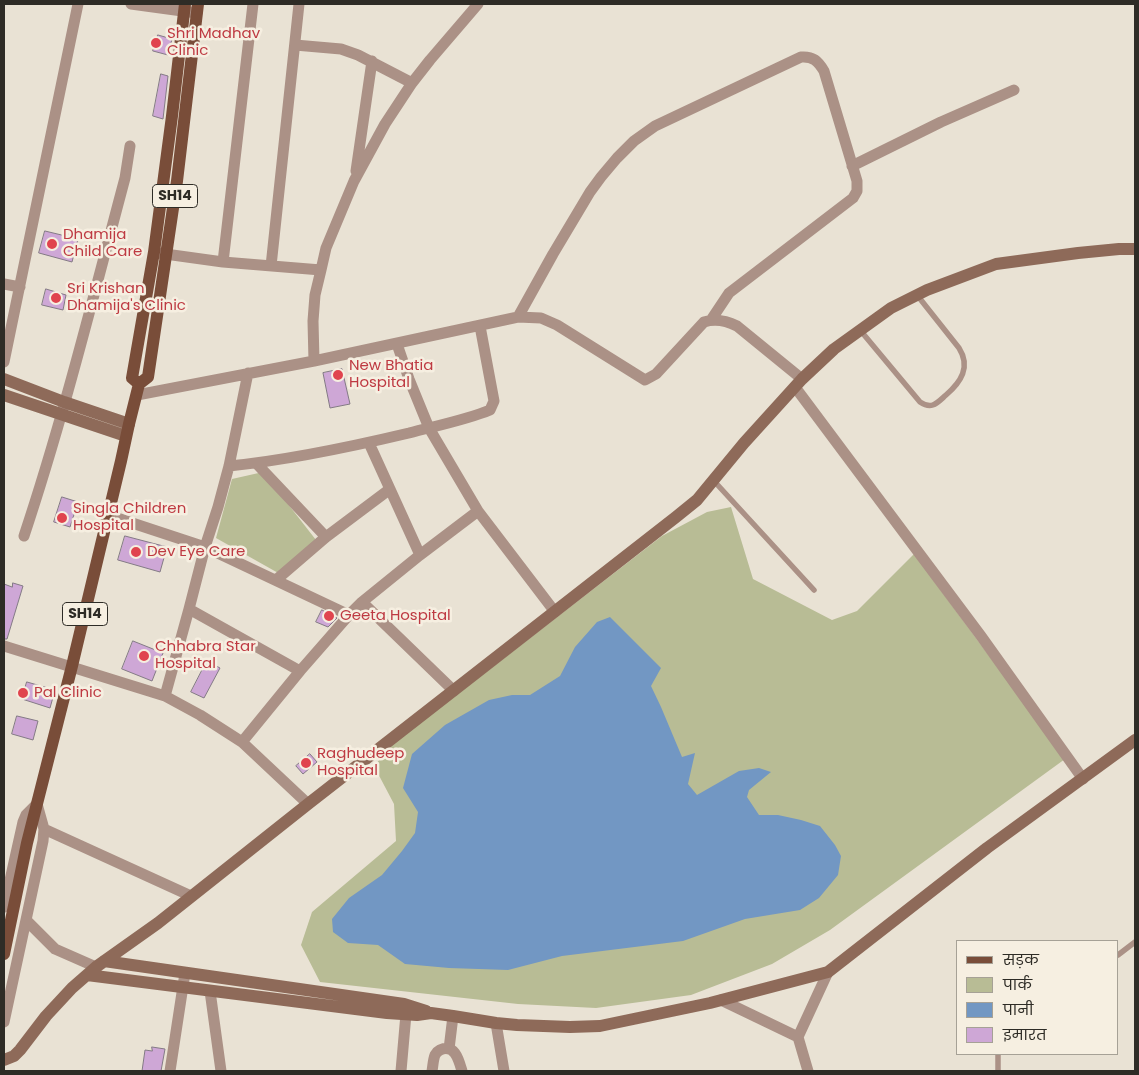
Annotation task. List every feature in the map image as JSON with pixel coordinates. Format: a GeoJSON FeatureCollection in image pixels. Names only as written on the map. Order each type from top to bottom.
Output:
{"type":"FeatureCollection","features":[{"type":"Feature","properties":{"kind":"main road","name":"SH14"},"geometry":{"type":"LineString","coordinates":[[4,954],[27,843],[72,666],[138,390],[132,378],[160,253],[172,116],[185,56],[191,8]]}},
{"type":"Feature","properties":{"kind":"street"},"geometry":{"type":"LineString","coordinates":[[4,362],[78,4]]}},
{"type":"Feature","properties":{"kind":"street"},"geometry":{"type":"LineString","coordinates":[[131,4],[191,8]]}},
{"type":"Feature","properties":{"kind":"street"},"geometry":{"type":"LineString","coordinates":[[223,262],[253,4]]}},
{"type":"Feature","properties":{"kind":"street"},"geometry":{"type":"LineString","coordinates":[[271,266],[299,4]]}},
{"type":"Feature","properties":{"kind":"street"},"geometry":{"type":"LineString","coordinates":[[314,361],[313,321],[315,295],[326,248],[354,181],[385,124],[412,83],[473,5]]}},
{"type":"Feature","properties":{"kind":"street"},"geometry":{"type":"LineString","coordinates":[[294,45],[341,49],[358,54],[412,83]]}},
{"type":"Feature","properties":{"kind":"street"},"geometry":{"type":"LineString","coordinates":[[518,317],[590,192],[616,158],[634,141],[656,126],[800,57],[808,56],[815,59],[824,71],[852,166],[857,186],[855,194],[853,198],[729,293],[711,320]]}},
{"type":"Feature","properties":{"kind":"street"},"geometry":{"type":"LineString","coordinates":[[354,181],[372,61]]}},
{"type":"Feature","properties":{"kind":"street"},"geometry":{"type":"LineString","coordinates":[[852,166],[941,122],[1014,90]]}},
{"type":"Feature","properties":{"kind":"street"},"geometry":{"type":"LineString","coordinates":[[24,536],[63,408],[125,178],[130,146]]}},
{"type":"Feature","properties":{"kind":"street"},"geometry":{"type":"LineString","coordinates":[[4,1060],[14,1056],[20,1050],[46,1016],[72,988],[95,968],[158,923],[697,500],[799,383],[834,349],[860,330],[891,308],[926,290],[996,264],[1078,253],[1135,249]]}},
{"type":"Feature","properties":{"kind":"street"},"geometry":{"type":"LineString","coordinates":[[160,253],[223,262],[321,270]]}},
{"type":"Feature","properties":{"kind":"street"},"geometry":{"type":"LineString","coordinates":[[4,284],[20,287]]}},
{"type":"Feature","properties":{"kind":"street"},"geometry":{"type":"LineString","coordinates":[[138,390],[314,361],[518,317],[541,318],[557,325],[646,380],[656,374],[704,322],[711,320],[728,322],[737,326],[799,383],[1083,779]]}},
{"type":"Feature","properties":{"kind":"street"},"geometry":{"type":"LineString","coordinates":[[230,466],[369,442],[429,428],[490,410],[494,401],[480,326]]}},
{"type":"Feature","properties":{"kind":"street"},"geometry":{"type":"LineString","coordinates":[[398,344],[409,379],[429,428],[478,511],[555,612]]}},
{"type":"Feature","properties":{"kind":"street"},"geometry":{"type":"LineString","coordinates":[[165,696],[205,547],[230,466],[248,373]]}},
{"type":"Feature","properties":{"kind":"street"},"geometry":{"type":"LineString","coordinates":[[4,379],[63,408]]}},
{"type":"Feature","properties":{"kind":"street"},"geometry":{"type":"LineString","coordinates":[[4,395],[63,408],[128,430]]}},
{"type":"Feature","properties":{"kind":"street"},"geometry":{"type":"LineString","coordinates":[[369,442],[420,555]]}},
{"type":"Feature","properties":{"kind":"street"},"geometry":{"type":"LineString","coordinates":[[256,463],[326,537]]}},
{"type":"Feature","properties":{"kind":"street"},"geometry":{"type":"LineString","coordinates":[[276,580],[326,537],[390,489]]}},
{"type":"Feature","properties":{"kind":"street"},"geometry":{"type":"LineString","coordinates":[[242,742],[300,671],[362,602],[478,511]]}},
{"type":"Feature","properties":{"kind":"street"},"geometry":{"type":"LineString","coordinates":[[108,515],[205,547],[349,615]]}},
{"type":"Feature","properties":{"kind":"street"},"geometry":{"type":"LineString","coordinates":[[362,602],[454,691]]}},
{"type":"Feature","properties":{"kind":"street"},"geometry":{"type":"LineString","coordinates":[[189,608],[300,671]]}},
{"type":"Feature","properties":{"kind":"street"},"geometry":{"type":"LineString","coordinates":[[4,646],[165,696],[200,714],[242,742],[308,804]]}},
{"type":"Feature","properties":{"kind":"street"},"geometry":{"type":"LineString","coordinates":[[26,920],[55,949],[95,968],[183,987],[344,1008],[406,1014],[431,1013],[496,1023],[570,1027],[600,1026],[721,1000],[828,972],[987,848],[1135,740]]}},
{"type":"Feature","properties":{"kind":"street"},"geometry":{"type":"LineString","coordinates":[[4,905],[20,829],[26,815],[37,804],[44,829],[43,840],[4,1022]]}},
{"type":"Feature","properties":{"kind":"street"},"geometry":{"type":"LineString","coordinates":[[44,829],[191,896]]}},
{"type":"Feature","properties":{"kind":"street"},"geometry":{"type":"LineString","coordinates":[[95,968],[185,973],[404,1004],[431,1013]]}},
{"type":"Feature","properties":{"kind":"street"},"geometry":{"type":"LineString","coordinates":[[808,1071],[798,1038],[828,972]]}},
{"type":"Feature","properties":{"kind":"street"},"geometry":{"type":"LineString","coordinates":[[170,1071],[185,973]]}},
{"type":"Feature","properties":{"kind":"street"},"geometry":{"type":"LineString","coordinates":[[210,991],[221,1071]]}},
{"type":"Feature","properties":{"kind":"street"},"geometry":{"type":"LineString","coordinates":[[721,1000],[798,1038]]}},
{"type":"Feature","properties":{"kind":"street"},"geometry":{"type":"LineString","coordinates":[[401,1071],[406,1014]]}},
{"type":"Feature","properties":{"kind":"street"},"geometry":{"type":"LineString","coordinates":[[450,1049],[453,1016]]}},
{"type":"Feature","properties":{"kind":"street"},"geometry":{"type":"LineString","coordinates":[[496,1023],[504,1071]]}},
{"type":"Feature","properties":{"kind":"street"},"geometry":{"type":"LineString","coordinates":[[432,1071],[434,1056],[445,1048],[450,1049],[459,1058],[462,1071]]}},
{"type":"Feature","properties":{"kind":"lane"},"geometry":{"type":"LineString","coordinates":[[860,330],[920,402],[928,406],[936,405],[961,380],[964,371],[963,353],[917,295]]}},
{"type":"Feature","properties":{"kind":"lane"},"geometry":{"type":"LineString","coordinates":[[714,481],[814,590]]}},
{"type":"Feature","properties":{"kind":"lane"},"geometry":{"type":"LineString","coordinates":[[1119,954],[1135,942]]}},
{"type":"Feature","properties":{"kind":"lane"},"geometry":{"type":"LineString","coordinates":[[998,1055],[998,1071]]}},
{"type":"Feature","properties":{"kind":"green space"},"geometry":{"type":"Polygon","coordinates":[[[263,472],[316,540],[280,574],[216,538],[232,479],[263,472]]]}},
{"type":"Feature","properties":{"kind":"green space"},"geometry":{"type":"Polygon","coordinates":[[[731,507],[753,579],[832,620],[857,611],[914,554],[1065,759],[830,930],[772,964],[691,995],[596,1008],[518,1004],[320,982],[301,945],[312,912],[396,841],[394,804],[374,766],[393,744],[662,536],[707,512],[731,507]]]}},
{"type":"Feature","properties":{"kind":"water"},"geometry":{"type":"Polygon","coordinates":[[[610,617],[661,668],[651,686],[682,757],[695,753],[688,784],[697,795],[739,771],[759,768],[771,772],[749,790],[747,797],[759,815],[778,815],[820,826],[835,845],[841,856],[838,875],[819,898],[800,910],[745,919],[683,941],[562,956],[508,970],[405,964],[378,945],[348,943],[333,932],[332,919],[349,898],[382,875],[415,833],[418,812],[403,788],[412,754],[445,725],[489,700],[512,695],[530,695],[560,676],[575,647],[597,622],[610,617]]]}},
{"type":"Feature","properties":{"kind":"building"},"geometry":{"type":"Polygon","coordinates":[[[158,35],[172,39],[168,55],[153,51],[158,35]]]}},
{"type":"Feature","properties":{"kind":"building"},"geometry":{"type":"Polygon","coordinates":[[[161,74],[168,76],[163,119],[153,116],[161,74]]]}},
{"type":"Feature","properties":{"kind":"building"},"geometry":{"type":"Polygon","coordinates":[[[45,231],[78,239],[72,262],[39,253],[45,231]]]}},
{"type":"Feature","properties":{"kind":"building"},"geometry":{"type":"Polygon","coordinates":[[[46,289],[66,295],[63,310],[42,305],[46,289]]]}},
{"type":"Feature","properties":{"kind":"building"},"geometry":{"type":"Polygon","coordinates":[[[342,369],[350,404],[330,408],[323,373],[342,369]]]}},
{"type":"Feature","properties":{"kind":"building"},"geometry":{"type":"Polygon","coordinates":[[[62,497],[78,502],[70,527],[54,522],[62,497]]]}},
{"type":"Feature","properties":{"kind":"building"},"geometry":{"type":"Polygon","coordinates":[[[125,536],[167,547],[160,572],[118,560],[125,536]]]}},
{"type":"Feature","properties":{"kind":"building"},"geometry":{"type":"Polygon","coordinates":[[[13,583],[23,586],[7,639],[4,639],[4,584],[12,587],[13,583]]]}},
{"type":"Feature","properties":{"kind":"building"},"geometry":{"type":"Polygon","coordinates":[[[322,610],[337,618],[328,627],[316,622],[322,610]]]}},
{"type":"Feature","properties":{"kind":"building"},"geometry":{"type":"Polygon","coordinates":[[[133,641],[163,653],[152,681],[122,669],[133,641]]]}},
{"type":"Feature","properties":{"kind":"building"},"geometry":{"type":"Polygon","coordinates":[[[207,661],[220,668],[204,698],[191,692],[207,661]]]}},
{"type":"Feature","properties":{"kind":"building"},"geometry":{"type":"Polygon","coordinates":[[[27,682],[55,690],[50,708],[22,699],[27,682]]]}},
{"type":"Feature","properties":{"kind":"building"},"geometry":{"type":"Polygon","coordinates":[[[17,716],[38,721],[33,740],[12,734],[17,716]]]}},
{"type":"Feature","properties":{"kind":"building"},"geometry":{"type":"Polygon","coordinates":[[[310,754],[317,762],[303,774],[296,766],[310,754]]]}},
{"type":"Feature","properties":{"kind":"building"},"geometry":{"type":"Polygon","coordinates":[[[152,1047],[165,1049],[161,1071],[142,1071],[145,1050],[152,1051],[152,1047]]]}},
{"type":"Feature","properties":{"kind":"place","name":"Shri Madhav Clinic"},"geometry":{"type":"Point","coordinates":[156,43]}},
{"type":"Feature","properties":{"kind":"place","name":"Dhamija Child Care"},"geometry":{"type":"Point","coordinates":[52,244]}},
{"type":"Feature","properties":{"kind":"place","name":"Sri Krishan Dhamija's Clinic"},"geometry":{"type":"Point","coordinates":[56,298]}},
{"type":"Feature","properties":{"kind":"place","name":"New Bhatia Hospital"},"geometry":{"type":"Point","coordinates":[338,375]}},
{"type":"Feature","properties":{"kind":"place","name":"Singla Children Hospital"},"geometry":{"type":"Point","coordinates":[62,518]}},
{"type":"Feature","properties":{"kind":"place","name":"Dev Eye Care"},"geometry":{"type":"Point","coordinates":[136,552]}},
{"type":"Feature","properties":{"kind":"place","name":"Geeta Hospital"},"geometry":{"type":"Point","coordinates":[329,616]}},
{"type":"Feature","properties":{"kind":"place","name":"Chhabra Star Hospital"},"geometry":{"type":"Point","coordinates":[144,656]}},
{"type":"Feature","properties":{"kind":"place","name":"Pal Clinic"},"geometry":{"type":"Point","coordinates":[23,693]}},
{"type":"Feature","properties":{"kind":"place","name":"Raghudeep Hospital"},"geometry":{"type":"Point","coordinates":[306,763]}}]}
